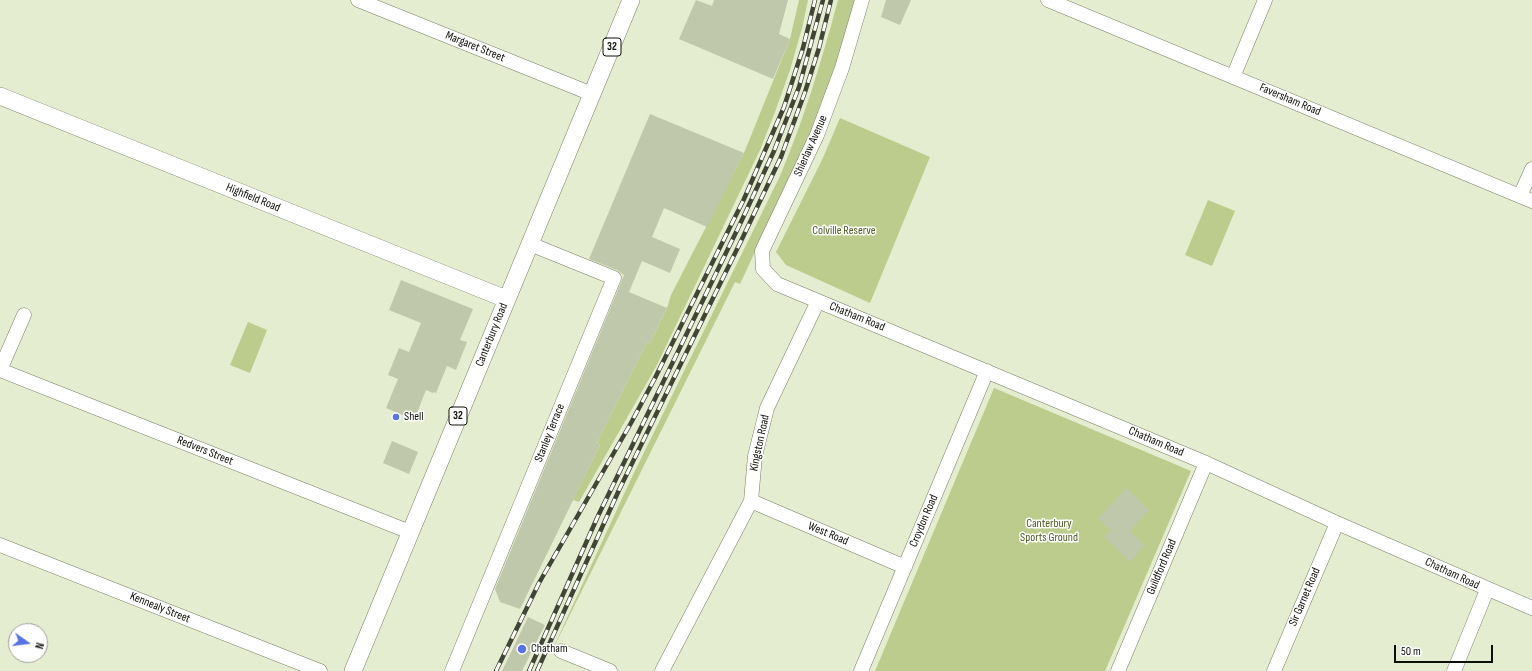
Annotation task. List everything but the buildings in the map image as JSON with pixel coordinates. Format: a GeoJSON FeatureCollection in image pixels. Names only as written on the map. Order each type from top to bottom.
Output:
{"type":"FeatureCollection","features":[{"type":"Feature","properties":{"kind":"main road","name":"Canterbury Road"},"geometry":{"type":"LineString","coordinates":[[353,671],[631,0]]}},
{"type":"Feature","properties":{"kind":"main road","name":"Highfield Road"},"geometry":{"type":"LineString","coordinates":[[0,96],[506,299]]}},
{"type":"Feature","properties":{"kind":"street","name":"Margaret Street"},"geometry":{"type":"LineString","coordinates":[[358,0],[592,94]]}},
{"type":"Feature","properties":{"kind":"street","name":"Shierlaw Avenue"},"geometry":{"type":"LineString","coordinates":[[777,284],[763,269],[762,251],[817,135],[842,68],[862,0]]}},
{"type":"Feature","properties":{"kind":"street","name":"Faversham Road"},"geometry":{"type":"LineString","coordinates":[[1048,0],[1064,3],[1233,77],[1526,199]]}},
{"type":"Feature","properties":{"kind":"street"},"geometry":{"type":"LineString","coordinates":[[1233,77],[1265,0]]}},
{"type":"Feature","properties":{"kind":"street"},"geometry":{"type":"LineString","coordinates":[[1526,199],[1532,169]]}},
{"type":"Feature","properties":{"kind":"street","name":"Stanley Terrace"},"geometry":{"type":"LineString","coordinates":[[452,671],[614,278],[530,244]]}},
{"type":"Feature","properties":{"kind":"street","name":"Chatham Road"},"geometry":{"type":"LineString","coordinates":[[777,284],[1206,463],[1337,523],[1451,572],[1487,590],[1532,608]]}},
{"type":"Feature","properties":{"kind":"street","name":"Kingston Road"},"geometry":{"type":"LineString","coordinates":[[662,671],[751,501],[755,456],[767,408],[818,301]]}},
{"type":"Feature","properties":{"kind":"street","name":"Redvers Street"},"geometry":{"type":"LineString","coordinates":[[24,315],[0,370],[410,532]]}},
{"type":"Feature","properties":{"kind":"street","name":"Croydon Road"},"geometry":{"type":"LineString","coordinates":[[861,671],[987,371]]}},
{"type":"Feature","properties":{"kind":"street","name":"Guildford Road"},"geometry":{"type":"LineString","coordinates":[[1118,671],[1206,463]]}},
{"type":"Feature","properties":{"kind":"street","name":"West Road"},"geometry":{"type":"LineString","coordinates":[[751,501],[905,567]]}},
{"type":"Feature","properties":{"kind":"street","name":"Sir Garnet Road"},"geometry":{"type":"LineString","coordinates":[[1274,671],[1337,523]]}},
{"type":"Feature","properties":{"kind":"street","name":"Kennealy Street"},"geometry":{"type":"LineString","coordinates":[[0,545],[320,671]]}},
{"type":"Feature","properties":{"kind":"street"},"geometry":{"type":"LineString","coordinates":[[1454,671],[1487,590]]}},
{"type":"Feature","properties":{"kind":"street"},"geometry":{"type":"LineString","coordinates":[[562,650],[610,671]]}},
{"type":"Feature","properties":{"kind":"green space"},"geometry":{"type":"Polygon","coordinates":[[[799,0],[808,0],[802,28],[790,70],[760,150],[657,365],[579,502],[573,500],[600,445],[597,443],[647,342],[650,343],[667,308],[671,295],[744,153],[790,39],[799,0]]]}},
{"type":"Feature","properties":{"kind":"green space"},"geometry":{"type":"Polygon","coordinates":[[[838,0],[856,0],[831,81],[810,136],[740,284],[735,282],[549,657],[631,479],[780,176],[812,89],[838,0]]]}},
{"type":"Feature","properties":{"kind":"green space","name":"Colville Reserve"},"geometry":{"type":"Polygon","coordinates":[[[840,118],[930,157],[870,303],[786,265],[776,252],[822,160],[840,118]]]}},
{"type":"Feature","properties":{"kind":"green space"},"geometry":{"type":"Polygon","coordinates":[[[1208,200],[1235,211],[1212,266],[1185,255],[1208,200]]]}},
{"type":"Feature","properties":{"kind":"green space"},"geometry":{"type":"Polygon","coordinates":[[[248,322],[267,330],[250,373],[230,365],[248,322]]]}},
{"type":"Feature","properties":{"kind":"green space","name":"Canterbury Sports Ground"},"geometry":{"type":"Polygon","coordinates":[[[994,388],[1191,471],[1105,671],[875,671],[994,388]]]}},
{"type":"Feature","properties":{"kind":"railway"},"geometry":{"type":"LineString","coordinates":[[496,671],[539,583],[631,423],[655,378],[744,199],[784,107],[803,48],[815,0]]}},
{"type":"Feature","properties":{"kind":"railway"},"geometry":{"type":"LineString","coordinates":[[529,671],[598,516],[774,151],[799,87],[823,0]]}},
{"type":"Feature","properties":{"kind":"railway"},"geometry":{"type":"LineString","coordinates":[[537,671],[619,490],[781,157],[805,92],[819,48],[831,0]]}},
{"type":"Feature","properties":{"kind":"place","name":"Shell"},"geometry":{"type":"Point","coordinates":[396,417]}},
{"type":"Feature","properties":{"kind":"place","name":"Chatham"},"geometry":{"type":"Point","coordinates":[522,649]}}]}
